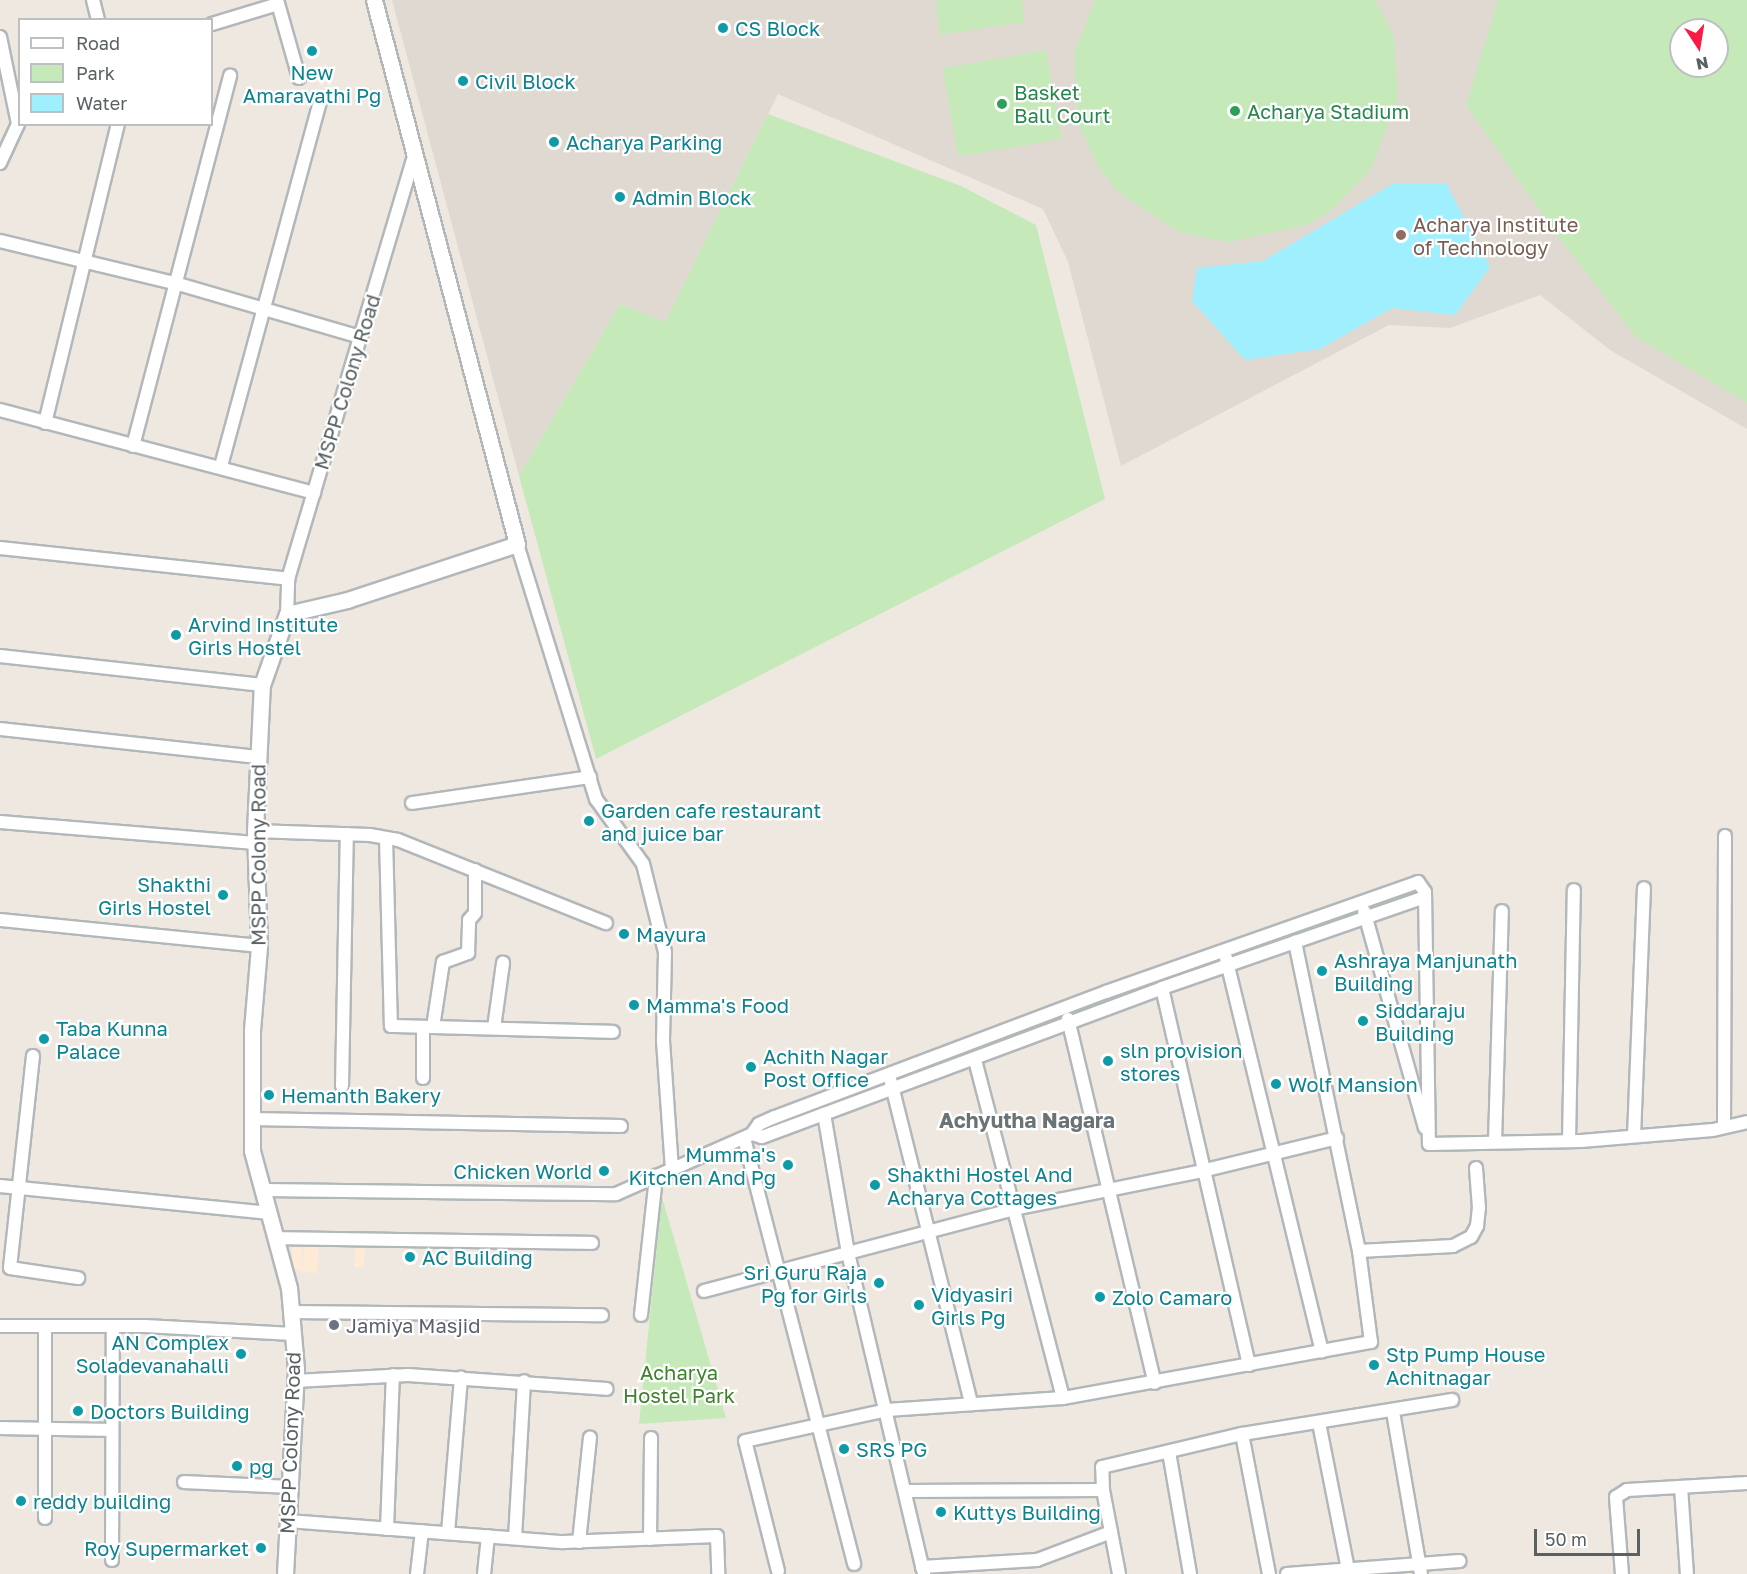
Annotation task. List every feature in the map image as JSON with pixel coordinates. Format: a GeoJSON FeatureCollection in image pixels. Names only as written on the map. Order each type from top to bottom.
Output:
{"type":"FeatureCollection","features":[{"type":"Feature","properties":{"kind":"street"},"geometry":{"type":"LineString","coordinates":[[93,0],[98,18]]}},
{"type":"Feature","properties":{"kind":"street"},"geometry":{"type":"LineString","coordinates":[[374,0],[517,544],[596,799],[643,864],[665,952],[663,1041],[672,1171]]}},
{"type":"Feature","properties":{"kind":"street"},"geometry":{"type":"LineString","coordinates":[[213,24],[277,2],[299,78]]}},
{"type":"Feature","properties":{"kind":"street"},"geometry":{"type":"LineString","coordinates":[[0,37],[18,124],[0,163]]}},
{"type":"Feature","properties":{"kind":"street"},"geometry":{"type":"LineString","coordinates":[[133,446],[178,284],[230,76]]}},
{"type":"Feature","properties":{"kind":"street"},"geometry":{"type":"LineString","coordinates":[[221,466],[320,102]]}},
{"type":"Feature","properties":{"kind":"street"},"geometry":{"type":"LineString","coordinates":[[45,423],[118,126]]}},
{"type":"Feature","properties":{"kind":"street","name":"MSPP Colony Road"},"geometry":{"type":"LineString","coordinates":[[285,1574],[295,1381],[293,1334],[291,1312],[270,1213],[252,1151],[252,1030],[259,946],[255,837],[262,685],[287,614],[288,579],[416,153]]}},
{"type":"Feature","properties":{"kind":"street"},"geometry":{"type":"LineString","coordinates":[[0,241],[178,284],[361,337]]}},
{"type":"Feature","properties":{"kind":"street"},"geometry":{"type":"LineString","coordinates":[[0,410],[133,446],[221,466],[314,493]]}},
{"type":"Feature","properties":{"kind":"street"},"geometry":{"type":"LineString","coordinates":[[287,614],[347,600],[517,544]]}},
{"type":"Feature","properties":{"kind":"street"},"geometry":{"type":"LineString","coordinates":[[0,548],[288,579]]}},
{"type":"Feature","properties":{"kind":"street"},"geometry":{"type":"LineString","coordinates":[[0,656],[262,685]]}},
{"type":"Feature","properties":{"kind":"street"},"geometry":{"type":"LineString","coordinates":[[0,729],[258,757]]}},
{"type":"Feature","properties":{"kind":"street"},"geometry":{"type":"LineString","coordinates":[[412,803],[590,777]]}},
{"type":"Feature","properties":{"kind":"street"},"geometry":{"type":"LineString","coordinates":[[0,822],[255,837],[347,834],[386,838],[475,870],[606,923]]}},
{"type":"Feature","properties":{"kind":"street"},"geometry":{"type":"LineString","coordinates":[[342,1086],[347,834]]}},
{"type":"Feature","properties":{"kind":"street"},"geometry":{"type":"LineString","coordinates":[[1724,1127],[1725,836]]}},
{"type":"Feature","properties":{"kind":"street"},"geometry":{"type":"LineString","coordinates":[[386,838],[391,1026],[613,1032]]}},
{"type":"Feature","properties":{"kind":"street"},"geometry":{"type":"LineString","coordinates":[[423,1078],[428,1027],[443,962],[468,953],[469,920],[475,913],[475,870]]}},
{"type":"Feature","properties":{"kind":"street"},"geometry":{"type":"LineString","coordinates":[[264,1190],[616,1194],[748,1136],[759,1124],[1064,1008],[1418,882],[1425,892],[1422,898],[1430,1144]]}},
{"type":"Feature","properties":{"kind":"street"},"geometry":{"type":"LineString","coordinates":[[1634,1136],[1644,888]]}},
{"type":"Feature","properties":{"kind":"street"},"geometry":{"type":"LineString","coordinates":[[1569,1141],[1574,890]]}},
{"type":"Feature","properties":{"kind":"street"},"geometry":{"type":"LineString","coordinates":[[748,1136],[762,1137],[1070,1025],[1162,988],[1422,898]]}},
{"type":"Feature","properties":{"kind":"street"},"geometry":{"type":"LineString","coordinates":[[1359,902],[1367,916],[1430,1144]]}},
{"type":"Feature","properties":{"kind":"street"},"geometry":{"type":"LineString","coordinates":[[1495,1142],[1502,911]]}},
{"type":"Feature","properties":{"kind":"street"},"geometry":{"type":"LineString","coordinates":[[0,920],[259,946]]}},
{"type":"Feature","properties":{"kind":"street"},"geometry":{"type":"LineString","coordinates":[[778,1571],[745,1441],[887,1410],[1063,1398],[1371,1342],[1359,1251],[1295,942]]}},
{"type":"Feature","properties":{"kind":"street"},"geometry":{"type":"LineString","coordinates":[[1224,950],[1322,1351]]}},
{"type":"Feature","properties":{"kind":"street"},"geometry":{"type":"LineString","coordinates":[[494,1028],[503,963]]}},
{"type":"Feature","properties":{"kind":"street"},"geometry":{"type":"LineString","coordinates":[[1162,988],[1202,1171],[1249,1365]]}},
{"type":"Feature","properties":{"kind":"street"},"geometry":{"type":"LineString","coordinates":[[1064,1008],[1070,1025],[1155,1383]]}},
{"type":"Feature","properties":{"kind":"street"},"geometry":{"type":"LineString","coordinates":[[33,1056],[10,1268],[78,1278]]}},
{"type":"Feature","properties":{"kind":"street"},"geometry":{"type":"LineString","coordinates":[[975,1060],[1063,1398]]}},
{"type":"Feature","properties":{"kind":"street"},"geometry":{"type":"LineString","coordinates":[[889,1075],[971,1404]]}},
{"type":"Feature","properties":{"kind":"street"},"geometry":{"type":"LineString","coordinates":[[824,1114],[848,1253],[887,1410],[923,1570],[1037,1560],[1111,1532]]}},
{"type":"Feature","properties":{"kind":"street"},"geometry":{"type":"LineString","coordinates":[[252,1119],[621,1126]]}},
{"type":"Feature","properties":{"kind":"street"},"geometry":{"type":"LineString","coordinates":[[1430,1144],[1569,1141],[1724,1127],[1747,1122]]}},
{"type":"Feature","properties":{"kind":"street"},"geometry":{"type":"LineString","coordinates":[[748,1136],[778,1270],[854,1564]]}},
{"type":"Feature","properties":{"kind":"street"},"geometry":{"type":"LineString","coordinates":[[704,1291],[1014,1209],[1202,1171],[1273,1151],[1337,1138]]}},
{"type":"Feature","properties":{"kind":"street"},"geometry":{"type":"LineString","coordinates":[[1359,1251],[1453,1246],[1471,1237],[1477,1226],[1479,1208],[1476,1168]]}},
{"type":"Feature","properties":{"kind":"street"},"geometry":{"type":"LineString","coordinates":[[641,1315],[656,1176]]}},
{"type":"Feature","properties":{"kind":"street"},"geometry":{"type":"LineString","coordinates":[[0,1186],[270,1213]]}},
{"type":"Feature","properties":{"kind":"street"},"geometry":{"type":"LineString","coordinates":[[275,1238],[592,1243]]}},
{"type":"Feature","properties":{"kind":"street"},"geometry":{"type":"LineString","coordinates":[[291,1312],[602,1315]]}},
{"type":"Feature","properties":{"kind":"street"},"geometry":{"type":"LineString","coordinates":[[0,1326],[45,1329],[113,1327],[293,1334]]}},
{"type":"Feature","properties":{"kind":"street"},"geometry":{"type":"LineString","coordinates":[[112,1560],[110,1430],[113,1327]]}},
{"type":"Feature","properties":{"kind":"street"},"geometry":{"type":"LineString","coordinates":[[45,1329],[45,1518]]}},
{"type":"Feature","properties":{"kind":"street"},"geometry":{"type":"LineString","coordinates":[[295,1381],[393,1375],[524,1381],[607,1389]]}},
{"type":"Feature","properties":{"kind":"street"},"geometry":{"type":"LineString","coordinates":[[387,1528],[393,1375]]}},
{"type":"Feature","properties":{"kind":"street"},"geometry":{"type":"LineString","coordinates":[[448,1533],[461,1378]]}},
{"type":"Feature","properties":{"kind":"street"},"geometry":{"type":"LineString","coordinates":[[515,1539],[524,1381]]}},
{"type":"Feature","properties":{"kind":"street"},"geometry":{"type":"LineString","coordinates":[[1119,1574],[1103,1490],[1102,1467],[1242,1434],[1393,1412],[1452,1400]]}},
{"type":"Feature","properties":{"kind":"street"},"geometry":{"type":"LineString","coordinates":[[1393,1412],[1421,1569]]}},
{"type":"Feature","properties":{"kind":"street"},"geometry":{"type":"LineString","coordinates":[[1319,1423],[1349,1571]]}},
{"type":"Feature","properties":{"kind":"street"},"geometry":{"type":"LineString","coordinates":[[0,1428],[110,1430]]}},
{"type":"Feature","properties":{"kind":"street"},"geometry":{"type":"LineString","coordinates":[[1242,1434],[1269,1574]]}},
{"type":"Feature","properties":{"kind":"street"},"geometry":{"type":"LineString","coordinates":[[579,1542],[590,1438]]}},
{"type":"Feature","properties":{"kind":"street"},"geometry":{"type":"LineString","coordinates":[[650,1539],[651,1438]]}},
{"type":"Feature","properties":{"kind":"street"},"geometry":{"type":"LineString","coordinates":[[1169,1452],[1190,1574]]}},
{"type":"Feature","properties":{"kind":"street"},"geometry":{"type":"LineString","coordinates":[[184,1482],[290,1487]]}},
{"type":"Feature","properties":{"kind":"street"},"geometry":{"type":"LineString","coordinates":[[1622,1574],[1616,1497],[1627,1490],[1747,1483]]}},
{"type":"Feature","properties":{"kind":"street"},"geometry":{"type":"LineString","coordinates":[[1681,1487],[1687,1574]]}},
{"type":"Feature","properties":{"kind":"street"},"geometry":{"type":"LineString","coordinates":[[905,1491],[1103,1490]]}},
{"type":"Feature","properties":{"kind":"street"},"geometry":{"type":"LineString","coordinates":[[288,1521],[579,1542],[717,1536],[717,1574]]}},
{"type":"Feature","properties":{"kind":"street"},"geometry":{"type":"LineString","coordinates":[[417,1574],[422,1531]]}},
{"type":"Feature","properties":{"kind":"street"},"geometry":{"type":"LineString","coordinates":[[484,1574],[488,1536]]}},
{"type":"Feature","properties":{"kind":"street"},"geometry":{"type":"LineString","coordinates":[[1287,1574],[1421,1569],[1460,1561]]}},
{"type":"Feature","properties":{"kind":"shaded area","name":"Acharya Institute of Technology"},"geometry":{"type":"Polygon","coordinates":[[[392,0],[1747,0],[1747,429],[1610,350],[1540,295],[1450,328],[1389,325],[1121,466],[1068,262],[1043,209],[778,94],[665,323],[620,304],[519,476],[392,0]]]}},
{"type":"Feature","properties":{"kind":"shaded area"},"geometry":{"type":"Polygon","coordinates":[[[292,1245],[302,1245],[302,1270],[292,1270],[292,1245]]]}},
{"type":"Feature","properties":{"kind":"shaded area"},"geometry":{"type":"Polygon","coordinates":[[[355,1245],[366,1246],[363,1267],[354,1267],[355,1245]]]}},
{"type":"Feature","properties":{"kind":"shaded area"},"geometry":{"type":"Polygon","coordinates":[[[304,1246],[319,1247],[317,1273],[302,1272],[304,1246]]]}},
{"type":"Feature","properties":{"kind":"green space"},"geometry":{"type":"Polygon","coordinates":[[[936,0],[1022,0],[1025,22],[940,35],[936,0]]]}},
{"type":"Feature","properties":{"kind":"green space","name":"Acharya Stadium"},"geometry":{"type":"Polygon","coordinates":[[[1095,0],[1375,0],[1394,37],[1398,98],[1371,169],[1332,210],[1306,225],[1228,242],[1179,232],[1118,192],[1099,168],[1078,123],[1074,54],[1095,0]]]}},
{"type":"Feature","properties":{"kind":"green space"},"geometry":{"type":"Polygon","coordinates":[[[1498,0],[1747,0],[1747,403],[1636,337],[1557,235],[1466,105],[1498,0]]]}},
{"type":"Feature","properties":{"kind":"green space","name":"Basket Ball Court"},"geometry":{"type":"Polygon","coordinates":[[[1046,50],[1062,139],[958,157],[943,68],[1046,50]]]}},
{"type":"Feature","properties":{"kind":"green space"},"geometry":{"type":"Polygon","coordinates":[[[768,114],[961,186],[1036,225],[1105,499],[596,759],[519,476],[620,304],[665,322],[768,114]]]}},
{"type":"Feature","properties":{"kind":"green space","name":"Acharya Hostel Park"},"geometry":{"type":"Polygon","coordinates":[[[662,1197],[726,1418],[639,1424],[662,1197]]]}},
{"type":"Feature","properties":{"kind":"water"},"geometry":{"type":"Polygon","coordinates":[[[1446,183],[1490,267],[1455,315],[1392,308],[1320,349],[1245,360],[1192,301],[1197,268],[1263,261],[1392,184],[1446,183]]]}},
{"type":"Feature","properties":{"kind":"place","name":"CS Block"},"geometry":{"type":"Point","coordinates":[723,28]}},
{"type":"Feature","properties":{"kind":"place","name":"New Amaravathi Pg"},"geometry":{"type":"Point","coordinates":[312,51]}},
{"type":"Feature","properties":{"kind":"place","name":"Civil Block"},"geometry":{"type":"Point","coordinates":[463,81]}},
{"type":"Feature","properties":{"kind":"place","name":"Basket Ball Court"},"geometry":{"type":"Point","coordinates":[1002,104]}},
{"type":"Feature","properties":{"kind":"place","name":"Acharya Stadium"},"geometry":{"type":"Point","coordinates":[1235,111]}},
{"type":"Feature","properties":{"kind":"place","name":"Acharya Parking"},"geometry":{"type":"Point","coordinates":[554,142]}},
{"type":"Feature","properties":{"kind":"place","name":"Admin Block"},"geometry":{"type":"Point","coordinates":[620,197]}},
{"type":"Feature","properties":{"kind":"place","name":"Acharya Institute of Technology"},"geometry":{"type":"Point","coordinates":[1401,235]}},
{"type":"Feature","properties":{"kind":"place","name":"Arvind Institute Girls Hostel"},"geometry":{"type":"Point","coordinates":[176,635]}},
{"type":"Feature","properties":{"kind":"place","name":"Garden cafe restaurant and juice bar"},"geometry":{"type":"Point","coordinates":[589,821]}},
{"type":"Feature","properties":{"kind":"place","name":"Shakthi Girls Hostel"},"geometry":{"type":"Point","coordinates":[223,895]}},
{"type":"Feature","properties":{"kind":"place","name":"Mayura"},"geometry":{"type":"Point","coordinates":[624,934]}},
{"type":"Feature","properties":{"kind":"place","name":"Ashraya Manjunath Building"},"geometry":{"type":"Point","coordinates":[1322,971]}},
{"type":"Feature","properties":{"kind":"place","name":"Mamma's Food"},"geometry":{"type":"Point","coordinates":[634,1005]}},
{"type":"Feature","properties":{"kind":"place","name":"Siddaraju Building"},"geometry":{"type":"Point","coordinates":[1363,1021]}},
{"type":"Feature","properties":{"kind":"place","name":"Taba Kunna Palace"},"geometry":{"type":"Point","coordinates":[44,1039]}},
{"type":"Feature","properties":{"kind":"place","name":"sln provision stores"},"geometry":{"type":"Point","coordinates":[1108,1061]}},
{"type":"Feature","properties":{"kind":"place","name":"Achith Nagar Post Office"},"geometry":{"type":"Point","coordinates":[751,1067]}},
{"type":"Feature","properties":{"kind":"place","name":"Wolf Mansion"},"geometry":{"type":"Point","coordinates":[1276,1084]}},
{"type":"Feature","properties":{"kind":"place","name":"Hemanth Bakery"},"geometry":{"type":"Point","coordinates":[269,1095]}},
{"type":"Feature","properties":{"kind":"place","name":"Mumma's Kitchen And Pg"},"geometry":{"type":"Point","coordinates":[788,1165]}},
{"type":"Feature","properties":{"kind":"place","name":"Chicken World"},"geometry":{"type":"Point","coordinates":[604,1171]}},
{"type":"Feature","properties":{"kind":"place","name":"Shakthi Hostel And Acharya Cottages"},"geometry":{"type":"Point","coordinates":[875,1185]}},
{"type":"Feature","properties":{"kind":"place","name":"AC Building"},"geometry":{"type":"Point","coordinates":[410,1257]}},
{"type":"Feature","properties":{"kind":"place","name":"Sri Guru Raja Pg for Girls"},"geometry":{"type":"Point","coordinates":[879,1283]}},
{"type":"Feature","properties":{"kind":"place","name":"Zolo Camaro"},"geometry":{"type":"Point","coordinates":[1100,1297]}},
{"type":"Feature","properties":{"kind":"place","name":"Vidyasiri Girls Pg"},"geometry":{"type":"Point","coordinates":[919,1305]}},
{"type":"Feature","properties":{"kind":"place","name":"Jamiya Masjid"},"geometry":{"type":"Point","coordinates":[334,1325]}},
{"type":"Feature","properties":{"kind":"place","name":"AN Complex Soladevanahalli"},"geometry":{"type":"Point","coordinates":[241,1354]}},
{"type":"Feature","properties":{"kind":"place","name":"Stp Pump House Achitnagar"},"geometry":{"type":"Point","coordinates":[1374,1365]}},
{"type":"Feature","properties":{"kind":"place","name":"Doctors Building"},"geometry":{"type":"Point","coordinates":[78,1411]}},
{"type":"Feature","properties":{"kind":"place","name":"SRS PG"},"geometry":{"type":"Point","coordinates":[844,1449]}},
{"type":"Feature","properties":{"kind":"place","name":"pg"},"geometry":{"type":"Point","coordinates":[237,1466]}},
{"type":"Feature","properties":{"kind":"place","name":"reddy building"},"geometry":{"type":"Point","coordinates":[21,1501]}},
{"type":"Feature","properties":{"kind":"place","name":"Kuttys Building"},"geometry":{"type":"Point","coordinates":[941,1512]}},
{"type":"Feature","properties":{"kind":"place","name":"Roy Supermarket"},"geometry":{"type":"Point","coordinates":[261,1548]}},
{"type":"Feature","properties":{"kind":"district","name":"Achyutha Nagara"},"geometry":{"type":"Point","coordinates":[1027,1120]}}]}
